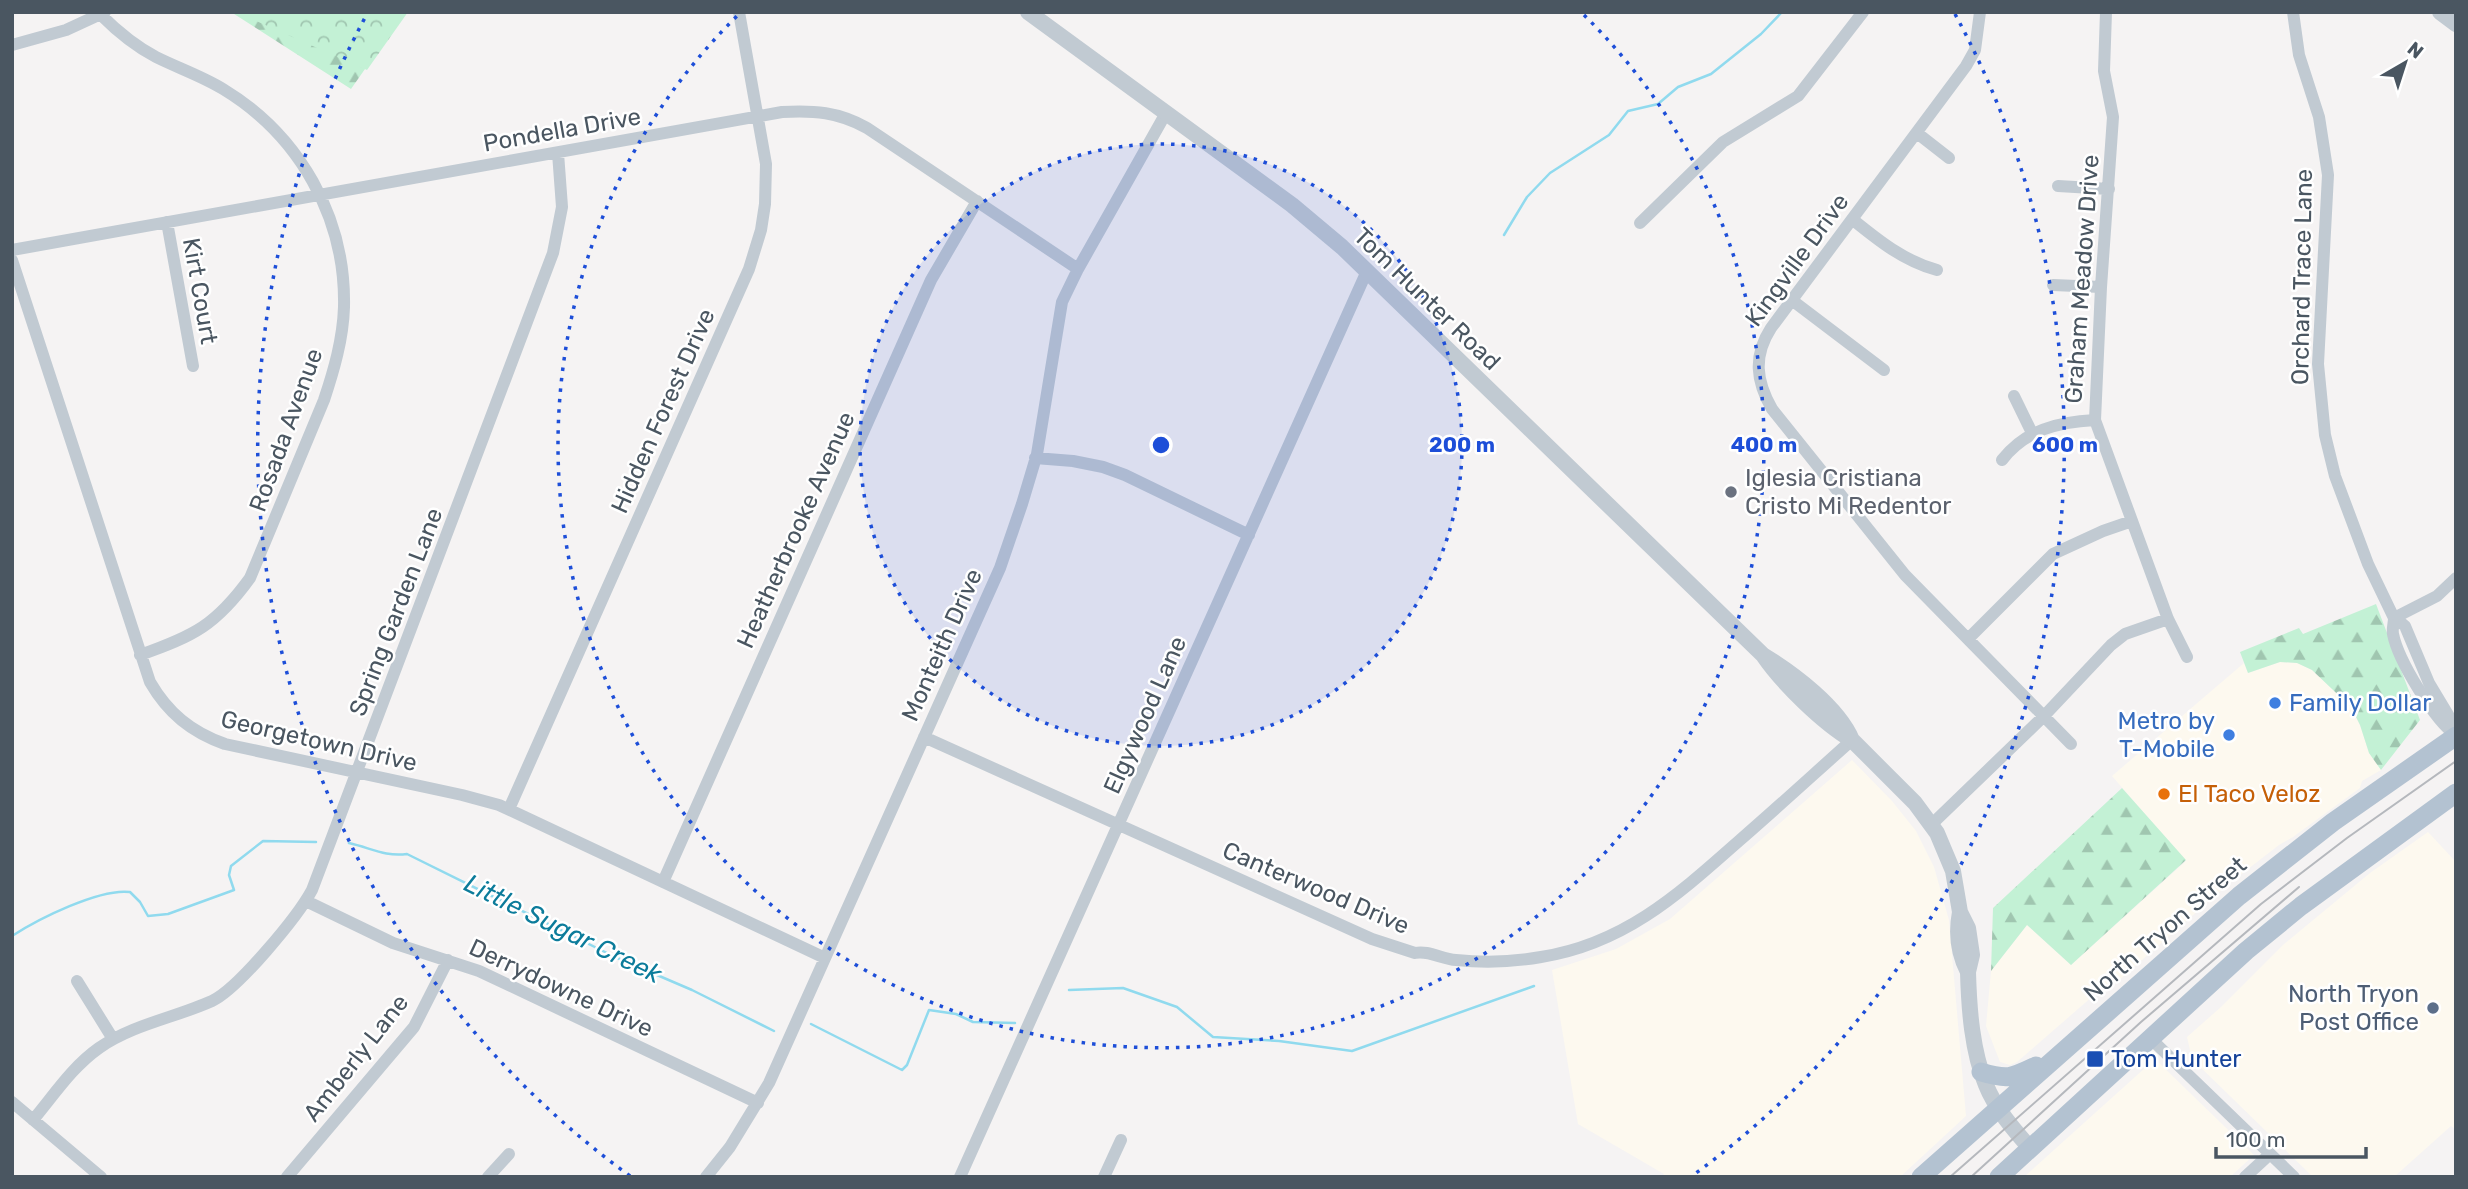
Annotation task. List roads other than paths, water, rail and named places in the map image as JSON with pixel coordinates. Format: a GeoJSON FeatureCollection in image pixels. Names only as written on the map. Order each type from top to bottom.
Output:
{"type":"FeatureCollection","features":[{"type":"Feature","properties":{"kind":"main road","name":"North Tryon Street"},"geometry":{"type":"LineString","coordinates":[[1921,1177],[2239,896],[2333,822],[2456,735]]}},
{"type":"Feature","properties":{"kind":"main road"},"geometry":{"type":"LineString","coordinates":[[1999,1177],[2149,1037],[2301,906],[2456,793]]}},
{"type":"Feature","properties":{"kind":"main road"},"geometry":{"type":"LineString","coordinates":[[1982,1072],[1999,1077],[2012,1077],[2056,1056]]}},
{"type":"Feature","properties":{"kind":"street","name":"Hidden Forest Drive"},"geometry":{"type":"LineString","coordinates":[[509,809],[750,269],[761,230],[766,164],[739,12]]}},
{"type":"Feature","properties":{"kind":"street","name":"Tom Hunter Road"},"geometry":{"type":"LineString","coordinates":[[1028,12],[1292,205],[1367,271],[1763,655],[1774,671],[1838,732],[1853,740],[1906,794],[1932,824],[1953,871],[1960,912],[1957,927],[1961,959],[1968,972],[1971,1019],[1986,1087],[2029,1148]]}},
{"type":"Feature","properties":{"kind":"street"},"geometry":{"type":"LineString","coordinates":[[1640,223],[1723,142],[1798,96],[1863,12]]}},
{"type":"Feature","properties":{"kind":"street","name":"Kingville Drive"},"geometry":{"type":"LineString","coordinates":[[1980,12],[1975,50],[1966,66],[1762,344],[1758,376],[1772,409],[1905,575],[2071,744]]}},
{"type":"Feature","properties":{"kind":"street","name":"Graham Meadow Drive"},"geometry":{"type":"LineString","coordinates":[[2106,12],[2104,71],[2113,117],[2095,420],[2168,619],[2187,657]]}},
{"type":"Feature","properties":{"kind":"street","name":"Orchard Trace Lane"},"geometry":{"type":"LineString","coordinates":[[2293,12],[2299,55],[2319,117],[2328,175],[2318,364],[2325,435],[2331,462],[2368,564],[2394,618],[2405,626],[2429,683],[2450,718],[2456,735]]}},
{"type":"Feature","properties":{"kind":"street"},"geometry":{"type":"LineString","coordinates":[[2440,12],[2456,24]]}},
{"type":"Feature","properties":{"kind":"street"},"geometry":{"type":"LineString","coordinates":[[12,45],[66,30],[103,14]]}},
{"type":"Feature","properties":{"kind":"street","name":"Rosada Avenue"},"geometry":{"type":"LineString","coordinates":[[103,14],[116,30],[153,56],[220,87],[250,107],[284,139],[321,195],[333,227],[339,254],[344,307],[333,372],[324,400],[250,578],[232,603],[197,633],[140,655]]}},
{"type":"Feature","properties":{"kind":"street","name":"Pondella Drive"},"geometry":{"type":"LineString","coordinates":[[12,250],[757,117],[811,110],[842,116],[867,128],[1078,269]]}},
{"type":"Feature","properties":{"kind":"street","name":"Monteith Drive"},"geometry":{"type":"LineString","coordinates":[[706,1177],[730,1147],[758,1103],[1000,568],[1035,458],[1057,318],[1062,302],[1166,113]]}},
{"type":"Feature","properties":{"kind":"street"},"geometry":{"type":"LineString","coordinates":[[1917,133],[1949,158]]}},
{"type":"Feature","properties":{"kind":"street","name":"Spring Garden Lane"},"geometry":{"type":"LineString","coordinates":[[33,1119],[79,1065],[113,1039],[138,1026],[212,1000],[239,982],[306,901],[322,868],[553,253],[562,206],[558,153]]}},
{"type":"Feature","properties":{"kind":"street"},"geometry":{"type":"LineString","coordinates":[[2058,186],[2109,189]]}},
{"type":"Feature","properties":{"kind":"street","name":"Heatherbrooke Avenue"},"geometry":{"type":"LineString","coordinates":[[663,882],[931,280],[977,201]]}},
{"type":"Feature","properties":{"kind":"street"},"geometry":{"type":"LineString","coordinates":[[1852,219],[1900,255],[1919,265],[1937,270]]}},
{"type":"Feature","properties":{"kind":"street","name":"Kirt Court"},"geometry":{"type":"LineString","coordinates":[[167,222],[193,366]]}},
{"type":"Feature","properties":{"kind":"street","name":"Georgetown Drive"},"geometry":{"type":"LineString","coordinates":[[12,260],[150,682],[160,698],[184,724],[225,744],[462,795],[509,809],[825,958]]}},
{"type":"Feature","properties":{"kind":"street","name":"Elgywood Lane"},"geometry":{"type":"LineString","coordinates":[[960,1177],[1367,271]]}},
{"type":"Feature","properties":{"kind":"street"},"geometry":{"type":"LineString","coordinates":[[2053,285],[2101,287]]}},
{"type":"Feature","properties":{"kind":"street"},"geometry":{"type":"LineString","coordinates":[[1793,300],[1884,370]]}},
{"type":"Feature","properties":{"kind":"street"},"geometry":{"type":"LineString","coordinates":[[2014,396],[2032,433]]}},
{"type":"Feature","properties":{"kind":"street"},"geometry":{"type":"LineString","coordinates":[[2002,460],[2017,442],[2032,433],[2060,423],[2095,420]]}},
{"type":"Feature","properties":{"kind":"street"},"geometry":{"type":"LineString","coordinates":[[1035,458],[1084,462],[1114,471],[1249,534]]}},
{"type":"Feature","properties":{"kind":"street"},"geometry":{"type":"LineString","coordinates":[[1968,639],[2053,554],[2132,521]]}},
{"type":"Feature","properties":{"kind":"street"},"geometry":{"type":"LineString","coordinates":[[2394,618],[2437,596],[2456,578]]}},
{"type":"Feature","properties":{"kind":"street"},"geometry":{"type":"LineString","coordinates":[[1932,824],[2044,716],[2118,639],[2168,619]]}},
{"type":"Feature","properties":{"kind":"street","name":"Canterwood Drive"},"geometry":{"type":"LineString","coordinates":[[924,737],[1386,944],[1443,958],[1485,962],[1542,957],[1577,948],[1611,936],[1653,913],[1690,884],[1853,740]]}},
{"type":"Feature","properties":{"kind":"street","name":"Derrydowne Drive"},"geometry":{"type":"LineString","coordinates":[[306,901],[393,943],[479,971],[758,1103]]}},
{"type":"Feature","properties":{"kind":"street","name":"Amberly Lane"},"geometry":{"type":"LineString","coordinates":[[288,1176],[414,1027],[448,960]]}},
{"type":"Feature","properties":{"kind":"street"},"geometry":{"type":"LineString","coordinates":[[77,981],[113,1039]]}},
{"type":"Feature","properties":{"kind":"street"},"geometry":{"type":"LineString","coordinates":[[2149,1037],[2294,1177]]}},
{"type":"Feature","properties":{"kind":"street"},"geometry":{"type":"LineString","coordinates":[[12,1102],[94,1175]]}},
{"type":"Feature","properties":{"kind":"street"},"geometry":{"type":"LineString","coordinates":[[1104,1177],[1121,1140]]}},
{"type":"Feature","properties":{"kind":"street"},"geometry":{"type":"LineString","coordinates":[[488,1177],[509,1154]]}},
{"type":"Feature","properties":{"kind":"street"},"geometry":{"type":"LineString","coordinates":[[2245,1177],[2270,1154]]}},
{"type":"Feature","properties":{"kind":"waterway"},"geometry":{"type":"LineString","coordinates":[[1504,235],[1527,197],[1550,173],[1609,135],[1628,111],[1658,104],[1678,87],[1711,74],[1761,34],[1782,12]]}},
{"type":"Feature","properties":{"kind":"waterway","name":"Little Sugar Creek"},"geometry":{"type":"LineString","coordinates":[[12,936],[70,906],[117,892],[130,892],[148,916],[168,914],[234,890],[229,875],[231,866],[263,841],[316,842]]}},
{"type":"Feature","properties":{"kind":"waterway","name":"Little Sugar Creek"},"geometry":{"type":"LineString","coordinates":[[349,843],[385,853],[407,854],[615,957],[692,990],[774,1031]]}},
{"type":"Feature","properties":{"kind":"waterway","name":"Little Sugar Creek"},"geometry":{"type":"LineString","coordinates":[[1069,990],[1123,988],[1177,1007],[1213,1037],[1279,1041],[1352,1051],[1534,986]]}},
{"type":"Feature","properties":{"kind":"waterway","name":"Little Sugar Creek"},"geometry":{"type":"LineString","coordinates":[[811,1024],[902,1070],[907,1065],[929,1010],[956,1014],[973,1022],[1015,1023]]}},
{"type":"Feature","properties":{"kind":"tram line"},"geometry":{"type":"LineString","coordinates":[[1950,1177],[2261,904],[2347,838],[2456,761]]}},
{"type":"Feature","properties":{"kind":"tram line"},"geometry":{"type":"LineString","coordinates":[[1971,1177],[2141,1022],[2299,887]]}},
{"type":"Feature","properties":{"kind":"place","name":"Iglesia Cristiana Cristo Mi Redentor"},"geometry":{"type":"Point","coordinates":[1731,492]}},
{"type":"Feature","properties":{"kind":"place","name":"Family Dollar"},"geometry":{"type":"Point","coordinates":[2275,703]}},
{"type":"Feature","properties":{"kind":"place","name":"Metro by T-Mobile"},"geometry":{"type":"Point","coordinates":[2229,735]}},
{"type":"Feature","properties":{"kind":"place","name":"El Taco Veloz"},"geometry":{"type":"Point","coordinates":[2164,794]}},
{"type":"Feature","properties":{"kind":"place","name":"North Tryon Post Office"},"geometry":{"type":"Point","coordinates":[2433,1008]}},
{"type":"Feature","properties":{"kind":"place","name":"Tom Hunter"},"geometry":{"type":"Point","coordinates":[2095,1059]}}]}
